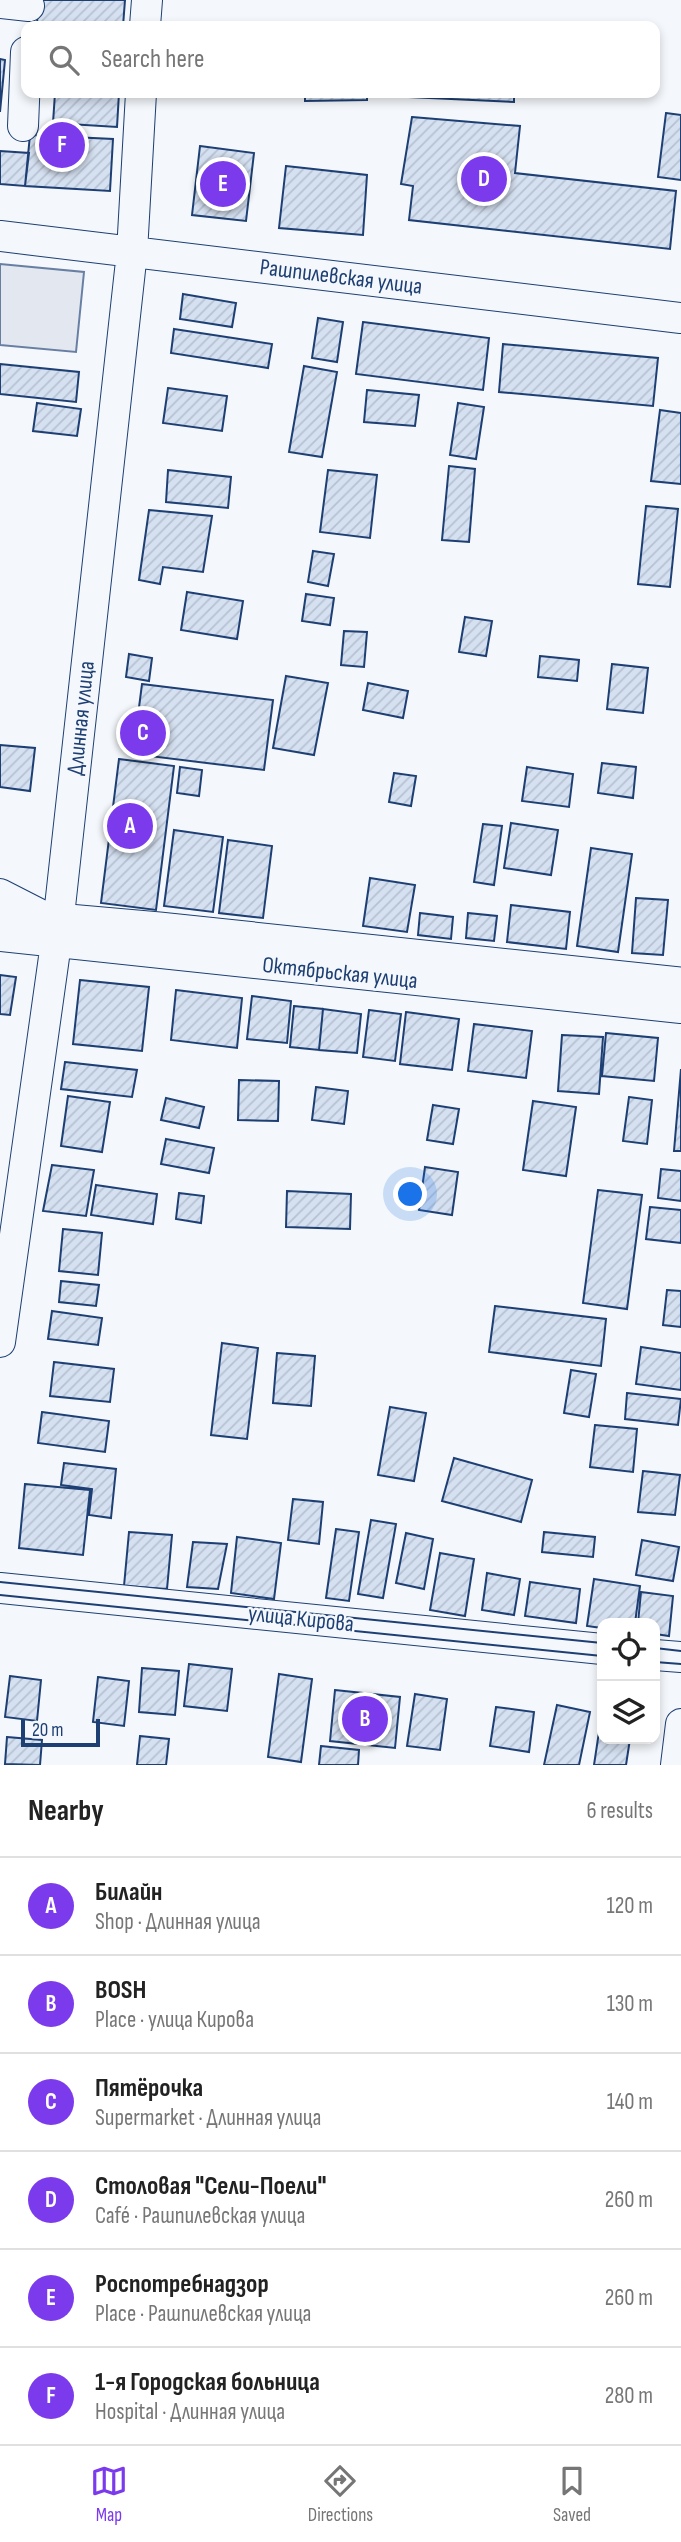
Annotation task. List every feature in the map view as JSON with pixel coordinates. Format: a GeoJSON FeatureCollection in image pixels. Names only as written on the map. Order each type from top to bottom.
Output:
{"type":"FeatureCollection","features":[{"type":"Feature","properties":{"kind":"main road","name":"Октябрьская улица"},"geometry":{"type":"LineString","coordinates":[[0,917],[57,933],[159,931],[681,986]]}},
{"type":"Feature","properties":{"kind":"street"},"geometry":{"type":"LineString","coordinates":[[145,21],[147,0]]}},
{"type":"Feature","properties":{"kind":"street"},"geometry":{"type":"LineString","coordinates":[[23,125],[24,98]]}},
{"type":"Feature","properties":{"kind":"street","name":"Длинная улица"},"geometry":{"type":"LineString","coordinates":[[0,1342],[57,933],[132,252],[141,98]]}},
{"type":"Feature","properties":{"kind":"street","name":"Рашпилевская улица"},"geometry":{"type":"LineString","coordinates":[[0,236],[681,318]]}},
{"type":"Feature","properties":{"kind":"street"},"geometry":{"type":"LineString","coordinates":[[0,894],[57,933]]}},
{"type":"Feature","properties":{"kind":"street","name":"Октябрьская улица"},"geometry":{"type":"LineString","coordinates":[[0,936],[57,933],[681,1008]]}},
{"type":"Feature","properties":{"kind":"street","name":"улица Кирова"},"geometry":{"type":"LineString","coordinates":[[0,1588],[597,1648]]}},
{"type":"Feature","properties":{"kind":"street"},"geometry":{"type":"LineString","coordinates":[[660,1655],[681,1657]]}},
{"type":"Feature","properties":{"kind":"street"},"geometry":{"type":"LineString","coordinates":[[676,1765],[681,1724]]}},
{"type":"Feature","properties":{"kind":"shaded area"},"geometry":{"type":"Polygon","coordinates":[[[0,264],[84,272],[76,352],[0,345],[0,264]]]}},
{"type":"Feature","properties":{"kind":"building"},"geometry":{"type":"Polygon","coordinates":[[[38,0],[125,0],[123,21],[37,21],[38,0]]]}},
{"type":"Feature","properties":{"kind":"building"},"geometry":{"type":"Polygon","coordinates":[[[0,59],[5,60],[0,112],[0,59]]]}},
{"type":"Feature","properties":{"kind":"building"},"geometry":{"type":"Polygon","coordinates":[[[55,98],[119,98],[117,127],[53,123],[55,98]]]}},
{"type":"Feature","properties":{"kind":"building"},"geometry":{"type":"Polygon","coordinates":[[[305,98],[367,98],[367,100],[305,101],[305,98]]]}},
{"type":"Feature","properties":{"kind":"building"},"geometry":{"type":"Polygon","coordinates":[[[430,98],[514,98],[514,102],[430,98]]]}},
{"type":"Feature","properties":{"kind":"building"},"geometry":{"type":"Polygon","coordinates":[[[666,113],[681,115],[681,180],[658,177],[666,113]]]}},
{"type":"Feature","properties":{"kind":"building"},"geometry":{"type":"Polygon","coordinates":[[[412,117],[520,126],[515,173],[676,191],[670,249],[409,220],[413,186],[401,184],[412,117]]]}},
{"type":"Feature","properties":{"kind":"building"},"geometry":{"type":"Polygon","coordinates":[[[30,135],[113,139],[110,191],[25,186],[30,135]]]}},
{"type":"Feature","properties":{"kind":"building"},"geometry":{"type":"Polygon","coordinates":[[[200,146],[254,153],[246,221],[192,215],[200,146]]]}},
{"type":"Feature","properties":{"kind":"building"},"geometry":{"type":"Polygon","coordinates":[[[0,151],[29,153],[25,186],[0,184],[0,151]]]}},
{"type":"Feature","properties":{"kind":"building"},"geometry":{"type":"Polygon","coordinates":[[[286,166],[367,175],[363,235],[279,228],[286,166]]]}},
{"type":"Feature","properties":{"kind":"building"},"geometry":{"type":"Polygon","coordinates":[[[183,294],[236,303],[232,327],[180,319],[183,294]]]}},
{"type":"Feature","properties":{"kind":"building"},"geometry":{"type":"Polygon","coordinates":[[[318,318],[343,322],[337,362],[312,358],[318,318]]]}},
{"type":"Feature","properties":{"kind":"building"},"geometry":{"type":"Polygon","coordinates":[[[363,322],[489,338],[483,390],[356,374],[363,322]]]}},
{"type":"Feature","properties":{"kind":"building"},"geometry":{"type":"Polygon","coordinates":[[[174,329],[272,344],[268,368],[171,353],[174,329]]]}},
{"type":"Feature","properties":{"kind":"building"},"geometry":{"type":"Polygon","coordinates":[[[503,344],[658,358],[653,406],[499,392],[503,344]]]}},
{"type":"Feature","properties":{"kind":"building"},"geometry":{"type":"Polygon","coordinates":[[[0,364],[79,372],[76,402],[0,394],[0,364]]]}},
{"type":"Feature","properties":{"kind":"building"},"geometry":{"type":"Polygon","coordinates":[[[304,366],[337,372],[322,457],[289,452],[304,366]]]}},
{"type":"Feature","properties":{"kind":"building"},"geometry":{"type":"Polygon","coordinates":[[[168,388],[227,396],[222,431],[163,423],[168,388]]]}},
{"type":"Feature","properties":{"kind":"building"},"geometry":{"type":"Polygon","coordinates":[[[367,390],[419,395],[415,426],[364,422],[367,390]]]}},
{"type":"Feature","properties":{"kind":"building"},"geometry":{"type":"Polygon","coordinates":[[[37,403],[81,409],[77,436],[33,431],[37,403]]]}},
{"type":"Feature","properties":{"kind":"building"},"geometry":{"type":"Polygon","coordinates":[[[458,403],[484,407],[476,459],[450,455],[458,403]]]}},
{"type":"Feature","properties":{"kind":"building"},"geometry":{"type":"Polygon","coordinates":[[[660,410],[681,413],[681,484],[651,481],[660,410]]]}},
{"type":"Feature","properties":{"kind":"building"},"geometry":{"type":"Polygon","coordinates":[[[449,466],[475,469],[469,542],[442,540],[449,466]]]}},
{"type":"Feature","properties":{"kind":"building"},"geometry":{"type":"Polygon","coordinates":[[[168,470],[231,477],[228,508],[166,502],[168,470]]]}},
{"type":"Feature","properties":{"kind":"building"},"geometry":{"type":"Polygon","coordinates":[[[328,470],[377,475],[370,538],[320,532],[328,470]]]}},
{"type":"Feature","properties":{"kind":"building"},"geometry":{"type":"Polygon","coordinates":[[[646,506],[678,509],[670,587],[638,584],[646,506]]]}},
{"type":"Feature","properties":{"kind":"building"},"geometry":{"type":"Polygon","coordinates":[[[149,510],[212,516],[203,572],[163,567],[160,584],[139,580],[149,510]]]}},
{"type":"Feature","properties":{"kind":"building"},"geometry":{"type":"Polygon","coordinates":[[[313,551],[334,554],[328,586],[308,582],[313,551]]]}},
{"type":"Feature","properties":{"kind":"building"},"geometry":{"type":"Polygon","coordinates":[[[187,592],[243,601],[237,639],[181,630],[187,592]]]}},
{"type":"Feature","properties":{"kind":"building"},"geometry":{"type":"Polygon","coordinates":[[[306,594],[334,598],[330,625],[302,621],[306,594]]]}},
{"type":"Feature","properties":{"kind":"building"},"geometry":{"type":"Polygon","coordinates":[[[465,617],[492,621],[486,656],[459,652],[465,617]]]}},
{"type":"Feature","properties":{"kind":"building"},"geometry":{"type":"Polygon","coordinates":[[[344,631],[367,632],[364,667],[341,665],[344,631]]]}},
{"type":"Feature","properties":{"kind":"building"},"geometry":{"type":"Polygon","coordinates":[[[129,654],[152,658],[149,681],[126,677],[129,654]]]}},
{"type":"Feature","properties":{"kind":"building"},"geometry":{"type":"Polygon","coordinates":[[[540,656],[579,660],[577,681],[538,677],[540,656]]]}},
{"type":"Feature","properties":{"kind":"building"},"geometry":{"type":"Polygon","coordinates":[[[612,664],[648,668],[643,713],[607,709],[612,664]]]}},
{"type":"Feature","properties":{"kind":"building"},"geometry":{"type":"Polygon","coordinates":[[[286,676],[328,683],[314,755],[273,748],[286,676]]]}},
{"type":"Feature","properties":{"kind":"building"},"geometry":{"type":"Polygon","coordinates":[[[368,683],[408,691],[403,718],[363,710],[368,683]]]}},
{"type":"Feature","properties":{"kind":"building"},"geometry":{"type":"Polygon","coordinates":[[[142,684],[273,700],[264,770],[133,754],[142,684]]]}},
{"type":"Feature","properties":{"kind":"building"},"geometry":{"type":"Polygon","coordinates":[[[0,745],[35,748],[30,791],[0,787],[0,745]]]}},
{"type":"Feature","properties":{"kind":"building"},"geometry":{"type":"Polygon","coordinates":[[[119,759],[174,766],[156,910],[101,903],[119,759]]]}},
{"type":"Feature","properties":{"kind":"building"},"geometry":{"type":"Polygon","coordinates":[[[602,763],[636,767],[633,798],[598,793],[602,763]]]}},
{"type":"Feature","properties":{"kind":"building"},"geometry":{"type":"Polygon","coordinates":[[[180,767],[202,770],[199,796],[177,793],[180,767]]]}},
{"type":"Feature","properties":{"kind":"building"},"geometry":{"type":"Polygon","coordinates":[[[527,767],[573,774],[569,807],[522,801],[527,767]]]}},
{"type":"Feature","properties":{"kind":"building"},"geometry":{"type":"Polygon","coordinates":[[[394,773],[416,776],[411,806],[389,802],[394,773]]]}},
{"type":"Feature","properties":{"kind":"building"},"geometry":{"type":"Polygon","coordinates":[[[511,823],[558,830],[551,875],[504,868],[511,823]]]}},
{"type":"Feature","properties":{"kind":"building"},"geometry":{"type":"Polygon","coordinates":[[[483,824],[502,826],[494,885],[474,882],[483,824]]]}},
{"type":"Feature","properties":{"kind":"building"},"geometry":{"type":"Polygon","coordinates":[[[174,830],[223,837],[213,912],[164,906],[174,830]]]}},
{"type":"Feature","properties":{"kind":"building"},"geometry":{"type":"Polygon","coordinates":[[[228,840],[272,846],[263,918],[219,913],[228,840]]]}},
{"type":"Feature","properties":{"kind":"building"},"geometry":{"type":"Polygon","coordinates":[[[591,848],[632,854],[618,952],[577,946],[591,848]]]}},
{"type":"Feature","properties":{"kind":"building"},"geometry":{"type":"Polygon","coordinates":[[[370,878],[415,885],[407,932],[363,926],[370,878]]]}},
{"type":"Feature","properties":{"kind":"building"},"geometry":{"type":"Polygon","coordinates":[[[636,898],[668,900],[663,955],[632,953],[636,898]]]}},
{"type":"Feature","properties":{"kind":"building"},"geometry":{"type":"Polygon","coordinates":[[[511,905],[570,912],[566,949],[507,942],[511,905]]]}},
{"type":"Feature","properties":{"kind":"building"},"geometry":{"type":"Polygon","coordinates":[[[420,913],[453,917],[451,939],[418,935],[420,913]]]}},
{"type":"Feature","properties":{"kind":"building"},"geometry":{"type":"Polygon","coordinates":[[[468,913],[497,916],[494,941],[466,938],[468,913]]]}},
{"type":"Feature","properties":{"kind":"building"},"geometry":{"type":"Polygon","coordinates":[[[0,975],[16,977],[10,1015],[0,1014],[0,975]]]}},
{"type":"Feature","properties":{"kind":"building"},"geometry":{"type":"Polygon","coordinates":[[[80,980],[149,987],[142,1051],[73,1044],[80,980]]]}},
{"type":"Feature","properties":{"kind":"building"},"geometry":{"type":"Polygon","coordinates":[[[176,990],[242,998],[237,1048],[171,1040],[176,990]]]}},
{"type":"Feature","properties":{"kind":"building"},"geometry":{"type":"Polygon","coordinates":[[[252,996],[291,1001],[287,1043],[247,1039],[252,996]]]}},
{"type":"Feature","properties":{"kind":"building"},"geometry":{"type":"Polygon","coordinates":[[[294,1006],[323,1009],[319,1050],[290,1047],[294,1006]]]}},
{"type":"Feature","properties":{"kind":"building"},"geometry":{"type":"Polygon","coordinates":[[[323,1009],[361,1014],[357,1053],[319,1050],[323,1009]]]}},
{"type":"Feature","properties":{"kind":"building"},"geometry":{"type":"Polygon","coordinates":[[[369,1010],[401,1014],[395,1061],[363,1057],[369,1010]]]}},
{"type":"Feature","properties":{"kind":"building"},"geometry":{"type":"Polygon","coordinates":[[[406,1012],[459,1019],[452,1070],[400,1064],[406,1012]]]}},
{"type":"Feature","properties":{"kind":"building"},"geometry":{"type":"Polygon","coordinates":[[[474,1024],[532,1031],[526,1078],[468,1071],[474,1024]]]}},
{"type":"Feature","properties":{"kind":"building"},"geometry":{"type":"Polygon","coordinates":[[[606,1033],[658,1038],[654,1081],[602,1076],[606,1033]]]}},
{"type":"Feature","properties":{"kind":"building"},"geometry":{"type":"Polygon","coordinates":[[[562,1035],[603,1037],[599,1094],[558,1091],[562,1035]]]}},
{"type":"Feature","properties":{"kind":"building"},"geometry":{"type":"Polygon","coordinates":[[[65,1062],[137,1070],[132,1097],[61,1089],[65,1062]]]}},
{"type":"Feature","properties":{"kind":"building"},"geometry":{"type":"Polygon","coordinates":[[[681,1069],[681,1151],[674,1151],[681,1069]]]}},
{"type":"Feature","properties":{"kind":"building"},"geometry":{"type":"Polygon","coordinates":[[[239,1080],[279,1081],[278,1121],[238,1120],[239,1080]]]}},
{"type":"Feature","properties":{"kind":"building"},"geometry":{"type":"Polygon","coordinates":[[[316,1087],[348,1091],[344,1124],[312,1120],[316,1087]]]}},
{"type":"Feature","properties":{"kind":"building"},"geometry":{"type":"Polygon","coordinates":[[[68,1096],[110,1102],[102,1152],[61,1146],[68,1096]]]}},
{"type":"Feature","properties":{"kind":"building"},"geometry":{"type":"Polygon","coordinates":[[[629,1097],[652,1100],[647,1144],[623,1141],[629,1097]]]}},
{"type":"Feature","properties":{"kind":"building"},"geometry":{"type":"Polygon","coordinates":[[[166,1098],[204,1107],[199,1128],[161,1120],[166,1098]]]}},
{"type":"Feature","properties":{"kind":"building"},"geometry":{"type":"Polygon","coordinates":[[[533,1101],[576,1107],[566,1176],[523,1170],[533,1101]]]}},
{"type":"Feature","properties":{"kind":"building"},"geometry":{"type":"Polygon","coordinates":[[[433,1105],[459,1109],[453,1144],[427,1140],[433,1105]]]}},
{"type":"Feature","properties":{"kind":"building"},"geometry":{"type":"Polygon","coordinates":[[[166,1139],[214,1148],[209,1173],[161,1164],[166,1139]]]}},
{"type":"Feature","properties":{"kind":"building"},"geometry":{"type":"Polygon","coordinates":[[[52,1165],[94,1170],[86,1216],[43,1211],[52,1165]]]}},
{"type":"Feature","properties":{"kind":"building"},"geometry":{"type":"Polygon","coordinates":[[[425,1167],[458,1172],[452,1215],[419,1210],[425,1167]]]}},
{"type":"Feature","properties":{"kind":"building"},"geometry":{"type":"Polygon","coordinates":[[[661,1169],[681,1171],[681,1201],[658,1198],[661,1169]]]}},
{"type":"Feature","properties":{"kind":"building"},"geometry":{"type":"Polygon","coordinates":[[[96,1185],[157,1194],[153,1224],[91,1215],[96,1185]]]}},
{"type":"Feature","properties":{"kind":"building"},"geometry":{"type":"Polygon","coordinates":[[[598,1190],[642,1195],[627,1309],[583,1303],[598,1190]]]}},
{"type":"Feature","properties":{"kind":"building"},"geometry":{"type":"Polygon","coordinates":[[[287,1191],[351,1194],[350,1229],[286,1227],[287,1191]]]}},
{"type":"Feature","properties":{"kind":"building"},"geometry":{"type":"Polygon","coordinates":[[[179,1193],[204,1196],[201,1223],[176,1219],[179,1193]]]}},
{"type":"Feature","properties":{"kind":"building"},"geometry":{"type":"Polygon","coordinates":[[[650,1207],[681,1210],[681,1243],[646,1239],[650,1207]]]}},
{"type":"Feature","properties":{"kind":"building"},"geometry":{"type":"Polygon","coordinates":[[[63,1229],[102,1233],[98,1275],[59,1271],[63,1229]]]}},
{"type":"Feature","properties":{"kind":"building"},"geometry":{"type":"Polygon","coordinates":[[[61,1281],[99,1285],[96,1306],[59,1302],[61,1281]]]}},
{"type":"Feature","properties":{"kind":"building"},"geometry":{"type":"Polygon","coordinates":[[[667,1290],[681,1291],[681,1327],[663,1325],[667,1290]]]}},
{"type":"Feature","properties":{"kind":"building"},"geometry":{"type":"Polygon","coordinates":[[[495,1306],[606,1319],[601,1366],[489,1352],[495,1306]]]}},
{"type":"Feature","properties":{"kind":"building"},"geometry":{"type":"Polygon","coordinates":[[[52,1311],[102,1318],[98,1345],[48,1339],[52,1311]]]}},
{"type":"Feature","properties":{"kind":"building"},"geometry":{"type":"Polygon","coordinates":[[[222,1343],[258,1348],[247,1439],[211,1435],[222,1343]]]}},
{"type":"Feature","properties":{"kind":"building"},"geometry":{"type":"Polygon","coordinates":[[[641,1347],[681,1353],[681,1390],[636,1384],[641,1347]]]}},
{"type":"Feature","properties":{"kind":"building"},"geometry":{"type":"Polygon","coordinates":[[[277,1353],[315,1356],[311,1406],[273,1403],[277,1353]]]}},
{"type":"Feature","properties":{"kind":"building"},"geometry":{"type":"Polygon","coordinates":[[[54,1362],[114,1369],[110,1402],[50,1396],[54,1362]]]}},
{"type":"Feature","properties":{"kind":"building"},"geometry":{"type":"Polygon","coordinates":[[[571,1370],[596,1374],[589,1417],[564,1413],[571,1370]]]}},
{"type":"Feature","properties":{"kind":"building"},"geometry":{"type":"Polygon","coordinates":[[[627,1393],[681,1399],[678,1425],[625,1419],[627,1393]]]}},
{"type":"Feature","properties":{"kind":"building"},"geometry":{"type":"Polygon","coordinates":[[[390,1407],[426,1413],[414,1481],[378,1475],[390,1407]]]}},
{"type":"Feature","properties":{"kind":"building"},"geometry":{"type":"Polygon","coordinates":[[[42,1412],[109,1421],[105,1452],[38,1443],[42,1412]]]}},
{"type":"Feature","properties":{"kind":"building"},"geometry":{"type":"Polygon","coordinates":[[[595,1425],[637,1429],[633,1472],[590,1467],[595,1425]]]}},
{"type":"Feature","properties":{"kind":"building"},"geometry":{"type":"Polygon","coordinates":[[[454,1458],[532,1480],[521,1522],[442,1501],[454,1458]]]}},
{"type":"Feature","properties":{"kind":"building"},"geometry":{"type":"Polygon","coordinates":[[[64,1463],[116,1469],[111,1518],[89,1515],[92,1489],[61,1485],[64,1463]]]}},
{"type":"Feature","properties":{"kind":"building"},"geometry":{"type":"Polygon","coordinates":[[[643,1471],[680,1475],[675,1515],[638,1512],[643,1471]]]}},
{"type":"Feature","properties":{"kind":"building"},"geometry":{"type":"Polygon","coordinates":[[[25,1484],[90,1490],[83,1555],[19,1548],[25,1484]]]}},
{"type":"Feature","properties":{"kind":"building"},"geometry":{"type":"Polygon","coordinates":[[[293,1499],[323,1502],[319,1544],[288,1540],[293,1499]]]}},
{"type":"Feature","properties":{"kind":"building"},"geometry":{"type":"Polygon","coordinates":[[[371,1520],[396,1524],[383,1598],[358,1594],[371,1520]]]}},
{"type":"Feature","properties":{"kind":"building"},"geometry":{"type":"Polygon","coordinates":[[[336,1529],[359,1532],[349,1601],[326,1598],[336,1529]]]}},
{"type":"Feature","properties":{"kind":"building"},"geometry":{"type":"Polygon","coordinates":[[[129,1532],[172,1535],[167,1589],[124,1586],[129,1532]]]}},
{"type":"Feature","properties":{"kind":"building"},"geometry":{"type":"Polygon","coordinates":[[[544,1532],[595,1537],[593,1557],[542,1552],[544,1532]]]}},
{"type":"Feature","properties":{"kind":"building"},"geometry":{"type":"Polygon","coordinates":[[[406,1533],[433,1539],[424,1589],[396,1583],[406,1533]]]}},
{"type":"Feature","properties":{"kind":"building"},"geometry":{"type":"Polygon","coordinates":[[[237,1537],[281,1543],[274,1599],[231,1593],[237,1537]]]}},
{"type":"Feature","properties":{"kind":"building"},"geometry":{"type":"Polygon","coordinates":[[[642,1540],[679,1547],[673,1581],[636,1575],[642,1540]]]}},
{"type":"Feature","properties":{"kind":"building"},"geometry":{"type":"Polygon","coordinates":[[[193,1542],[227,1544],[218,1589],[187,1587],[193,1542]]]}},
{"type":"Feature","properties":{"kind":"building"},"geometry":{"type":"Polygon","coordinates":[[[440,1553],[474,1559],[465,1616],[430,1610],[440,1553]]]}},
{"type":"Feature","properties":{"kind":"building"},"geometry":{"type":"Polygon","coordinates":[[[487,1573],[520,1579],[514,1615],[482,1610],[487,1573]]]}},
{"type":"Feature","properties":{"kind":"building"},"geometry":{"type":"Polygon","coordinates":[[[594,1579],[640,1586],[636,1618],[597,1618],[597,1627],[587,1626],[594,1579]]]}},
{"type":"Feature","properties":{"kind":"building"},"geometry":{"type":"Polygon","coordinates":[[[530,1582],[580,1589],[576,1623],[525,1616],[530,1582]]]}},
{"type":"Feature","properties":{"kind":"building"},"geometry":{"type":"Polygon","coordinates":[[[641,1592],[673,1596],[669,1636],[660,1635],[660,1618],[638,1618],[641,1592]]]}},
{"type":"Feature","properties":{"kind":"building"},"geometry":{"type":"Polygon","coordinates":[[[189,1664],[232,1669],[227,1711],[184,1706],[189,1664]]]}},
{"type":"Feature","properties":{"kind":"building"},"geometry":{"type":"Polygon","coordinates":[[[142,1668],[179,1671],[175,1715],[139,1712],[142,1668]]]}},
{"type":"Feature","properties":{"kind":"building"},"geometry":{"type":"Polygon","coordinates":[[[279,1674],[312,1679],[301,1762],[268,1757],[279,1674]]]}},
{"type":"Feature","properties":{"kind":"building"},"geometry":{"type":"Polygon","coordinates":[[[10,1676],[41,1680],[37,1721],[5,1717],[10,1676]]]}},
{"type":"Feature","properties":{"kind":"building"},"geometry":{"type":"Polygon","coordinates":[[[98,1677],[129,1681],[124,1726],[93,1722],[98,1677]]]}},
{"type":"Feature","properties":{"kind":"building"},"geometry":{"type":"Polygon","coordinates":[[[335,1690],[400,1697],[395,1748],[330,1741],[335,1690]]]}},
{"type":"Feature","properties":{"kind":"building"},"geometry":{"type":"Polygon","coordinates":[[[415,1694],[447,1699],[440,1750],[407,1746],[415,1694]]]}},
{"type":"Feature","properties":{"kind":"building"},"geometry":{"type":"Polygon","coordinates":[[[557,1705],[590,1712],[579,1765],[544,1765],[557,1705]]]}},
{"type":"Feature","properties":{"kind":"building"},"geometry":{"type":"Polygon","coordinates":[[[496,1707],[534,1712],[529,1752],[490,1746],[496,1707]]]}},
{"type":"Feature","properties":{"kind":"building"},"geometry":{"type":"Polygon","coordinates":[[[140,1736],[169,1739],[166,1765],[137,1765],[140,1736]]]}},
{"type":"Feature","properties":{"kind":"building"},"geometry":{"type":"Polygon","coordinates":[[[7,1737],[42,1740],[40,1765],[5,1764],[7,1737]]]}},
{"type":"Feature","properties":{"kind":"building"},"geometry":{"type":"Polygon","coordinates":[[[597,1744],[629,1744],[626,1765],[594,1765],[597,1744]]]}},
{"type":"Feature","properties":{"kind":"building"},"geometry":{"type":"Polygon","coordinates":[[[321,1746],[359,1750],[358,1765],[319,1765],[321,1746]]]}},
{"type":"Feature","properties":{"kind":"tram line"},"geometry":{"type":"LineString","coordinates":[[0,1582],[597,1642]]}},
{"type":"Feature","properties":{"kind":"tram line"},"geometry":{"type":"LineString","coordinates":[[0,1595],[597,1655]]}},
{"type":"Feature","properties":{"kind":"tram line"},"geometry":{"type":"LineString","coordinates":[[660,1649],[681,1651]]}},
{"type":"Feature","properties":{"kind":"tram line"},"geometry":{"type":"LineString","coordinates":[[660,1662],[681,1664]]}},
{"type":"Feature","properties":{"kind":"place","name":"1-я Городская больница"},"geometry":{"type":"Point","coordinates":[62,145]}},
{"type":"Feature","properties":{"kind":"place","name":"Столовая \"Сели-Поели\""},"geometry":{"type":"Point","coordinates":[484,179]}},
{"type":"Feature","properties":{"kind":"place","name":"Роспотребнадзор"},"geometry":{"type":"Point","coordinates":[223,184]}},
{"type":"Feature","properties":{"kind":"place","name":"Пятёрочка"},"geometry":{"type":"Point","coordinates":[143,733]}},
{"type":"Feature","properties":{"kind":"place","name":"Билайн"},"geometry":{"type":"Point","coordinates":[130,826]}},
{"type":"Feature","properties":{"kind":"place","name":"BOSH"},"geometry":{"type":"Point","coordinates":[365,1719]}}]}
